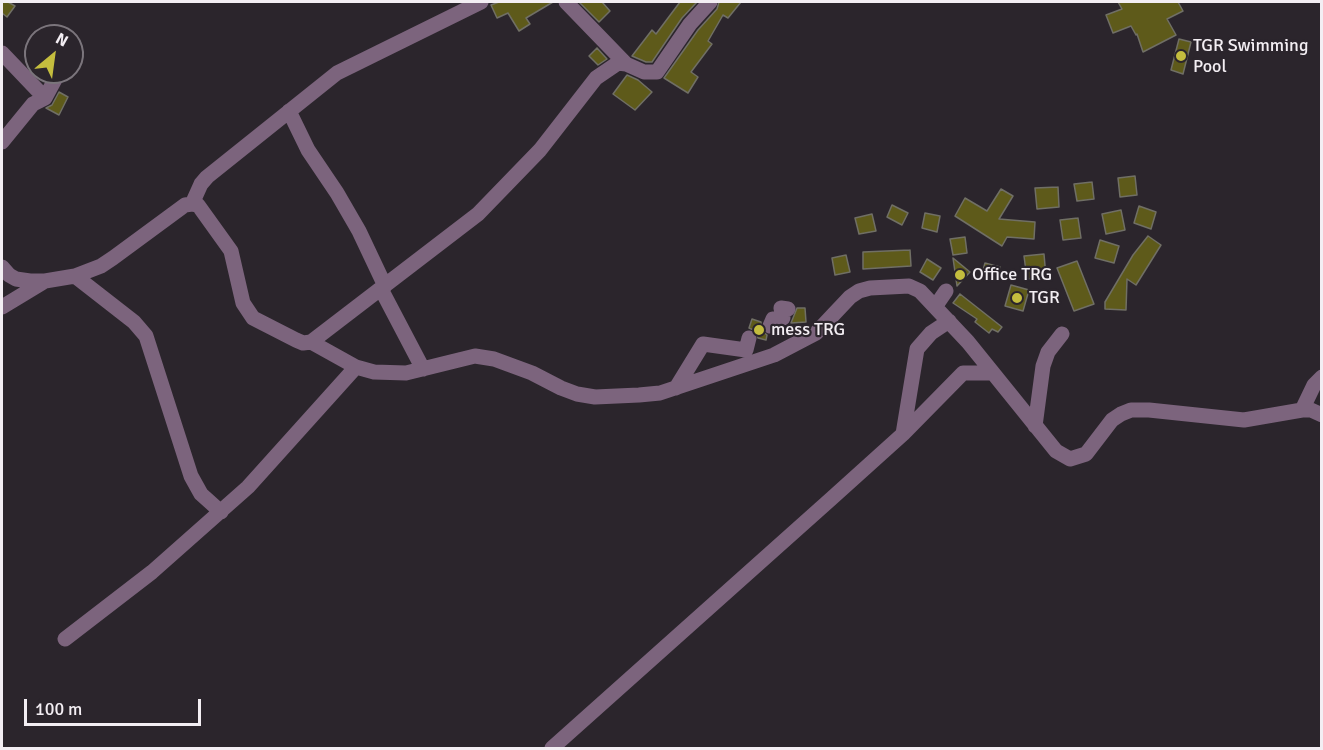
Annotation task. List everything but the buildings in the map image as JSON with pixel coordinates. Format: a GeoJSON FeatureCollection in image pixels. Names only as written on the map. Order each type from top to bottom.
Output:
{"type":"FeatureCollection","features":[{"type":"Feature","properties":{"kind":"street"},"geometry":{"type":"LineString","coordinates":[[192,204],[201,184],[207,177],[338,73],[481,2]]}},
{"type":"Feature","properties":{"kind":"street"},"geometry":{"type":"LineString","coordinates":[[566,2],[626,64]]}},
{"type":"Feature","properties":{"kind":"street"},"geometry":{"type":"LineString","coordinates":[[2,267],[16,279],[45,281],[75,276],[101,266],[185,205],[198,205],[231,251],[243,303],[253,318],[303,343],[311,342],[478,214],[540,150],[596,78],[618,63],[644,72],[657,72],[690,24],[710,2]]}},
{"type":"Feature","properties":{"kind":"street"},"geometry":{"type":"LineString","coordinates":[[2,53],[45,98]]}},
{"type":"Feature","properties":{"kind":"street"},"geometry":{"type":"LineString","coordinates":[[2,142],[33,104],[45,98],[53,84]]}},
{"type":"Feature","properties":{"kind":"street"},"geometry":{"type":"LineString","coordinates":[[289,111],[308,150],[338,193],[359,231],[423,369]]}},
{"type":"Feature","properties":{"kind":"street"},"geometry":{"type":"LineString","coordinates":[[75,276],[134,322],[146,336],[191,476],[201,494],[221,512]]}},
{"type":"Feature","properties":{"kind":"street"},"geometry":{"type":"LineString","coordinates":[[2,307],[45,281]]}},
{"type":"Feature","properties":{"kind":"street"},"geometry":{"type":"LineString","coordinates":[[311,342],[356,367],[374,372],[406,374],[475,356],[532,373],[578,394],[611,397],[660,393],[774,355],[804,341],[816,333],[859,291],[870,288],[909,286],[920,291],[949,321],[1056,450],[1070,459],[1086,454],[1112,420],[1131,410],[1244,420],[1302,410],[1311,410],[1322,415]]}},
{"type":"Feature","properties":{"kind":"street"},"geometry":{"type":"LineString","coordinates":[[935,307],[946,291]]}},
{"type":"Feature","properties":{"kind":"street"},"geometry":{"type":"LineString","coordinates":[[770,326],[773,319],[783,318],[781,308],[788,309]]}},
{"type":"Feature","properties":{"kind":"street"},"geometry":{"type":"LineString","coordinates":[[903,434],[917,349],[931,333],[949,321]]}},
{"type":"Feature","properties":{"kind":"street"},"geometry":{"type":"LineString","coordinates":[[1035,426],[1043,366],[1048,352],[1062,334]]}},
{"type":"Feature","properties":{"kind":"street"},"geometry":{"type":"LineString","coordinates":[[676,388],[704,344],[746,350],[749,338]]}},
{"type":"Feature","properties":{"kind":"street"},"geometry":{"type":"LineString","coordinates":[[65,639],[152,572],[248,487],[356,367]]}},
{"type":"Feature","properties":{"kind":"street"},"geometry":{"type":"LineString","coordinates":[[552,748],[903,434],[963,373],[992,373]]}},
{"type":"Feature","properties":{"kind":"street"},"geometry":{"type":"LineString","coordinates":[[1302,410],[1314,385],[1322,376]]}},
{"type":"Feature","properties":{"kind":"place","name":"TGR Swimming Pool"},"geometry":{"type":"Point","coordinates":[1181,56]}},
{"type":"Feature","properties":{"kind":"place","name":"Office TRG"},"geometry":{"type":"Point","coordinates":[960,275]}},
{"type":"Feature","properties":{"kind":"place","name":"TGR"},"geometry":{"type":"Point","coordinates":[1017,298]}},
{"type":"Feature","properties":{"kind":"place","name":"mess TRG"},"geometry":{"type":"Point","coordinates":[759,330]}}]}
